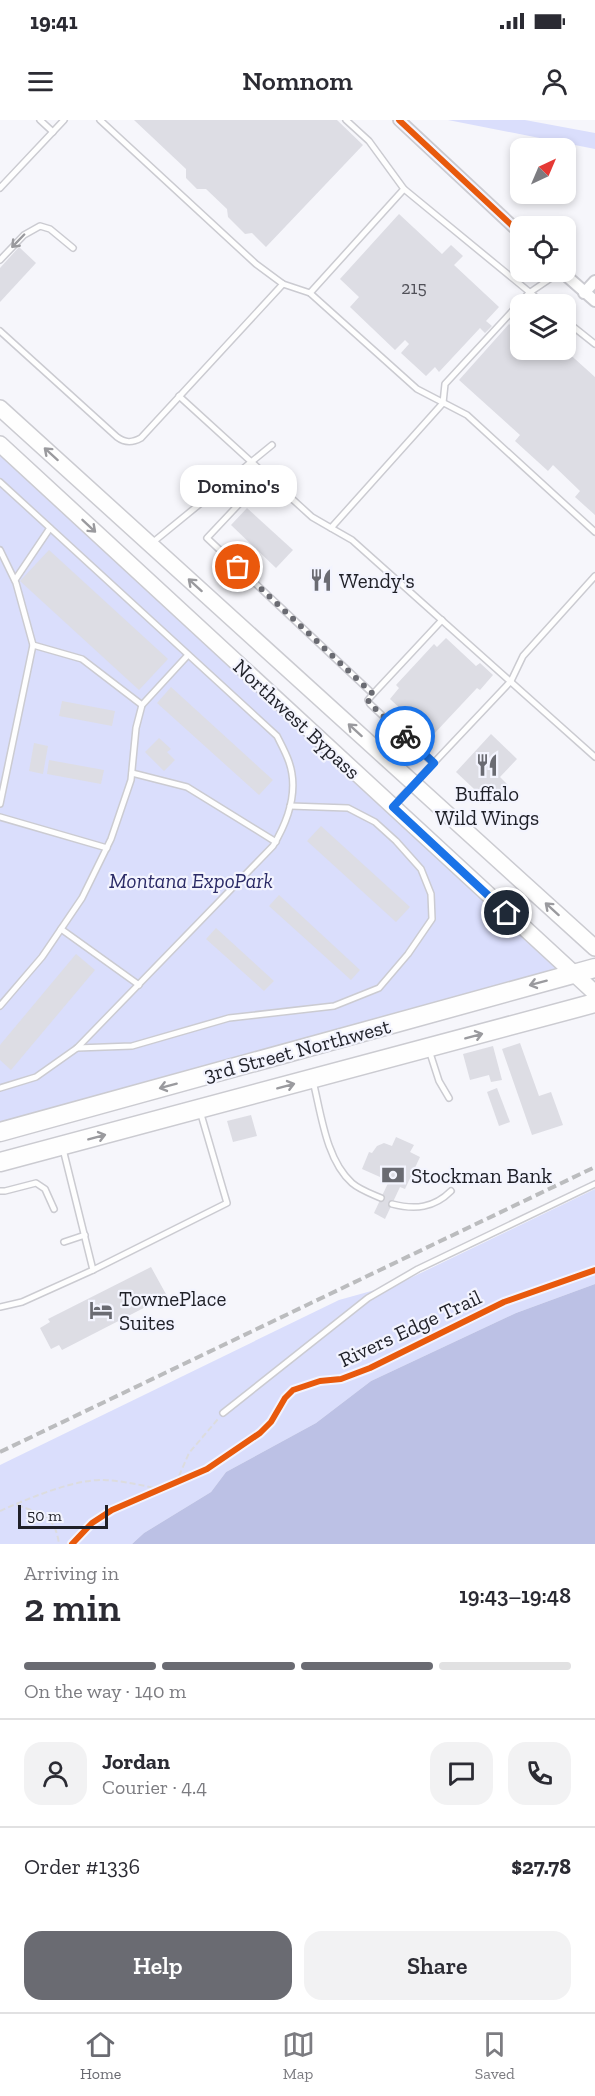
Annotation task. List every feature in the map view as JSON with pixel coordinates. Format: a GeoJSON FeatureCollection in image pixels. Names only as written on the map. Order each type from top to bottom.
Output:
{"type":"FeatureCollection","features":[{"type":"Feature","properties":{"kind":"highway","name":"3rd Street Northwest"},"geometry":{"type":"LineString","coordinates":[[0,1132],[595,968]]}},
{"type":"Feature","properties":{"kind":"highway","name":"3rd Street Northwest"},"geometry":{"type":"LineString","coordinates":[[0,1162],[595,1003]]}},
{"type":"Feature","properties":{"kind":"main road","name":"Northwest Bypass"},"geometry":{"type":"LineString","coordinates":[[0,408],[595,948]]}},
{"type":"Feature","properties":{"kind":"main road","name":"Northwest Bypass"},"geometry":{"type":"LineString","coordinates":[[0,444],[595,993]]}},
{"type":"Feature","properties":{"kind":"street"},"geometry":{"type":"LineString","coordinates":[[399,120],[510,224]]}},
{"type":"Feature","properties":{"kind":"street"},"geometry":{"type":"LineString","coordinates":[[584,293],[595,281]]}},
{"type":"Feature","properties":{"kind":"street"},"geometry":{"type":"LineString","coordinates":[[572,282],[595,301]]}},
{"type":"Feature","properties":{"kind":"lane"},"geometry":{"type":"LineString","coordinates":[[40,120],[53,132]]}},
{"type":"Feature","properties":{"kind":"lane"},"geometry":{"type":"LineString","coordinates":[[0,188],[64,120]]}},
{"type":"Feature","properties":{"kind":"lane"},"geometry":{"type":"LineString","coordinates":[[100,120],[256,264],[283,284],[310,293],[417,389],[467,415],[595,532]]}},
{"type":"Feature","properties":{"kind":"lane"},"geometry":{"type":"LineString","coordinates":[[346,120],[369,141],[404,189],[530,293]]}},
{"type":"Feature","properties":{"kind":"lane"},"geometry":{"type":"LineString","coordinates":[[310,293],[404,189]]}},
{"type":"Feature","properties":{"kind":"lane"},"geometry":{"type":"LineString","coordinates":[[0,260],[24,235],[40,226],[50,229],[73,248]]}},
{"type":"Feature","properties":{"kind":"lane"},"geometry":{"type":"LineString","coordinates":[[331,528],[442,403],[445,384],[530,293],[546,282]]}},
{"type":"Feature","properties":{"kind":"lane"},"geometry":{"type":"LineString","coordinates":[[0,331],[121,440],[131,442],[141,438],[283,284]]}},
{"type":"Feature","properties":{"kind":"lane"},"geometry":{"type":"LineString","coordinates":[[576,329],[595,344]]}},
{"type":"Feature","properties":{"kind":"lane"},"geometry":{"type":"LineString","coordinates":[[179,396],[312,517],[352,540],[595,757]]}},
{"type":"Feature","properties":{"kind":"lane"},"geometry":{"type":"LineString","coordinates":[[150,544],[272,445]]}},
{"type":"Feature","properties":{"kind":"lane"},"geometry":{"type":"LineString","coordinates":[[0,482],[277,736],[290,762],[293,795],[286,823],[276,842],[252,870],[77,1048],[36,1077],[0,1088]]}},
{"type":"Feature","properties":{"kind":"lane"},"geometry":{"type":"LineString","coordinates":[[278,487],[240,503],[207,538],[373,694]]}},
{"type":"Feature","properties":{"kind":"lane"},"geometry":{"type":"LineString","coordinates":[[15,580],[50,528]]}},
{"type":"Feature","properties":{"kind":"lane"},"geometry":{"type":"LineString","coordinates":[[0,550],[15,580],[33,645],[0,804]]}},
{"type":"Feature","properties":{"kind":"lane"},"geometry":{"type":"LineString","coordinates":[[393,807],[511,681],[523,656],[595,576]]}},
{"type":"Feature","properties":{"kind":"lane"},"geometry":{"type":"LineString","coordinates":[[434,763],[368,700],[442,620]]}},
{"type":"Feature","properties":{"kind":"lane"},"geometry":{"type":"LineString","coordinates":[[33,645],[82,659],[142,705]]}},
{"type":"Feature","properties":{"kind":"lane"},"geometry":{"type":"LineString","coordinates":[[0,1006],[42,957],[82,898],[107,848],[131,780],[136,728],[142,705],[188,655]]}},
{"type":"Feature","properties":{"kind":"lane"},"geometry":{"type":"LineString","coordinates":[[132,772],[187,787],[276,842]]}},
{"type":"Feature","properties":{"kind":"lane"},"geometry":{"type":"LineString","coordinates":[[77,1048],[132,1047],[229,1018],[334,1006],[379,988],[408,954],[432,919],[431,894],[421,869],[375,822],[348,808],[290,806]]}},
{"type":"Feature","properties":{"kind":"lane"},"geometry":{"type":"LineString","coordinates":[[0,817],[107,848]]}},
{"type":"Feature","properties":{"kind":"lane"},"geometry":{"type":"LineString","coordinates":[[61,929],[139,985]]}},
{"type":"Feature","properties":{"kind":"lane"},"geometry":{"type":"LineString","coordinates":[[428,1048],[439,1081],[449,1098]]}},
{"type":"Feature","properties":{"kind":"lane"},"geometry":{"type":"LineString","coordinates":[[312,1079],[334,1160],[354,1185],[381,1198]]}},
{"type":"Feature","properties":{"kind":"lane"},"geometry":{"type":"LineString","coordinates":[[0,1307],[22,1302],[93,1270],[227,1203],[200,1110]]}},
{"type":"Feature","properties":{"kind":"lane"},"geometry":{"type":"LineString","coordinates":[[63,1146],[93,1270]]}},
{"type":"Feature","properties":{"kind":"lane"},"geometry":{"type":"LineString","coordinates":[[0,1191],[36,1183],[45,1189],[54,1209]]}},
{"type":"Feature","properties":{"kind":"lane"},"geometry":{"type":"LineString","coordinates":[[223,1413],[368,1298],[418,1269],[595,1184]]}},
{"type":"Feature","properties":{"kind":"lane"},"geometry":{"type":"LineString","coordinates":[[392,1204],[409,1209],[426,1206],[442,1199],[451,1191]]}},
{"type":"Feature","properties":{"kind":"lane"},"geometry":{"type":"LineString","coordinates":[[64,1242],[85,1234]]}},
{"type":"Feature","properties":{"kind":"path"},"geometry":{"type":"LineString","coordinates":[[0,1510],[73,1485],[102,1480],[135,1483],[159,1489],[179,1476],[189,1453],[223,1413]]}},
{"type":"Feature","properties":{"kind":"path"},"geometry":{"type":"LineString","coordinates":[[150,1493],[189,1477]]}},
{"type":"Feature","properties":{"kind":"path"},"geometry":{"type":"LineString","coordinates":[[15,1504],[49,1519],[57,1529],[59,1544]]}},
{"type":"Feature","properties":{"kind":"green space"},"geometry":{"type":"Polygon","coordinates":[[[448,120],[525,120],[595,133],[595,149],[576,145],[576,138],[539,138],[448,120]]]}},
{"type":"Feature","properties":{"kind":"green space","name":"Montana ExpoPark"},"geometry":{"type":"Polygon","coordinates":[[[0,444],[573,974],[0,1131],[0,444]]]}},
{"type":"Feature","properties":{"kind":"green space"},"geometry":{"type":"Polygon","coordinates":[[[595,1189],[595,1284],[516,1313],[371,1381],[316,1423],[226,1472],[211,1492],[144,1533],[132,1544],[0,1544],[0,1465],[339,1300],[400,1283],[595,1189]]]}},
{"type":"Feature","properties":{"kind":"shaded area"},"geometry":{"type":"Polygon","coordinates":[[[595,1284],[595,1544],[132,1544],[144,1533],[211,1492],[226,1472],[316,1423],[371,1381],[516,1313],[595,1284]]]}},
{"type":"Feature","properties":{"kind":"building"},"geometry":{"type":"Polygon","coordinates":[[[134,120],[337,120],[363,145],[266,247],[252,233],[245,234],[228,217],[227,209],[206,189],[197,189],[186,178],[186,169],[134,120]]]}},
{"type":"Feature","properties":{"kind":"building"},"geometry":{"type":"Polygon","coordinates":[[[399,214],[442,254],[451,245],[463,256],[454,265],[499,307],[486,321],[492,326],[485,333],[480,328],[439,372],[435,367],[426,376],[401,353],[409,344],[405,340],[395,350],[350,307],[359,297],[340,279],[399,214]]]}},
{"type":"Feature","properties":{"kind":"building"},"geometry":{"type":"Polygon","coordinates":[[[19,247],[36,263],[0,302],[0,268],[19,247]]]}},
{"type":"Feature","properties":{"kind":"building"},"geometry":{"type":"Polygon","coordinates":[[[509,324],[510,360],[576,360],[595,377],[595,515],[575,497],[580,491],[553,465],[548,471],[515,441],[520,435],[459,380],[509,324]]]}},
{"type":"Feature","properties":{"kind":"building"},"geometry":{"type":"Polygon","coordinates":[[[247,508],[293,550],[276,568],[231,525],[247,508]]]}},
{"type":"Feature","properties":{"kind":"building"},"geometry":{"type":"Polygon","coordinates":[[[49,550],[168,659],[139,690],[20,581],[49,550]]]}},
{"type":"Feature","properties":{"kind":"building"},"geometry":{"type":"Polygon","coordinates":[[[446,638],[476,666],[480,663],[493,675],[480,690],[477,688],[431,737],[390,699],[399,688],[396,685],[434,644],[437,647],[446,638]]]}},
{"type":"Feature","properties":{"kind":"building"},"geometry":{"type":"Polygon","coordinates":[[[171,687],[273,780],[259,795],[157,703],[171,687]]]}},
{"type":"Feature","properties":{"kind":"building"},"geometry":{"type":"Polygon","coordinates":[[[62,701],[115,711],[112,726],[59,716],[62,701]]]}},
{"type":"Feature","properties":{"kind":"building","name":"Buffalo Wild Wings"},"geometry":{"type":"Polygon","coordinates":[[[491,734],[517,759],[500,777],[508,785],[490,804],[456,772],[491,734]]]}},
{"type":"Feature","properties":{"kind":"building"},"geometry":{"type":"Polygon","coordinates":[[[159,738],[171,749],[167,752],[175,760],[164,771],[145,752],[159,738]]]}},
{"type":"Feature","properties":{"kind":"building"},"geometry":{"type":"Polygon","coordinates":[[[34,743],[48,746],[43,774],[29,771],[34,743]]]}},
{"type":"Feature","properties":{"kind":"building"},"geometry":{"type":"Polygon","coordinates":[[[49,760],[104,770],[101,784],[47,774],[49,760]]]}},
{"type":"Feature","properties":{"kind":"building"},"geometry":{"type":"Polygon","coordinates":[[[321,826],[410,907],[396,922],[307,841],[321,826]]]}},
{"type":"Feature","properties":{"kind":"building"},"geometry":{"type":"Polygon","coordinates":[[[279,895],[360,970],[351,980],[269,906],[279,895]]]}},
{"type":"Feature","properties":{"kind":"building"},"geometry":{"type":"Polygon","coordinates":[[[216,928],[274,981],[264,991],[206,939],[216,928]]]}},
{"type":"Feature","properties":{"kind":"building"},"geometry":{"type":"Polygon","coordinates":[[[76,954],[95,970],[11,1070],[0,1060],[0,1045],[76,954]]]}},
{"type":"Feature","properties":{"kind":"building"},"geometry":{"type":"Polygon","coordinates":[[[520,1043],[539,1096],[551,1092],[563,1125],[532,1135],[502,1049],[520,1043]]]}},
{"type":"Feature","properties":{"kind":"building"},"geometry":{"type":"Polygon","coordinates":[[[493,1046],[502,1080],[491,1082],[489,1075],[470,1080],[463,1054],[493,1046]]]}},
{"type":"Feature","properties":{"kind":"building"},"geometry":{"type":"Polygon","coordinates":[[[497,1088],[510,1122],[499,1126],[487,1092],[497,1088]]]}},
{"type":"Feature","properties":{"kind":"building"},"geometry":{"type":"Polygon","coordinates":[[[251,1115],[257,1136],[233,1142],[227,1121],[251,1115]]]}},
{"type":"Feature","properties":{"kind":"building","name":"Stockman Bank"},"geometry":{"type":"Polygon","coordinates":[[[396,1137],[414,1145],[410,1152],[420,1157],[405,1189],[400,1187],[385,1219],[374,1213],[389,1181],[362,1169],[369,1152],[372,1153],[377,1146],[384,1143],[392,1146],[396,1137]]]}},
{"type":"Feature","properties":{"kind":"building"},"geometry":{"type":"Polygon","coordinates":[[[151,1267],[167,1296],[62,1350],[59,1345],[51,1349],[40,1328],[50,1322],[48,1319],[151,1267]]]}},
{"type":"Feature","properties":{"kind":"railway"},"geometry":{"type":"LineString","coordinates":[[0,1452],[595,1167]]}},
{"type":"Feature","properties":{"kind":"cycle path"},"geometry":{"type":"LineString","coordinates":[[399,120],[510,224]]}},
{"type":"Feature","properties":{"kind":"cycle path","name":"Rivers Edge Trail"},"geometry":{"type":"LineString","coordinates":[[72,1544],[92,1523],[112,1510],[207,1469],[260,1433],[271,1422],[285,1398],[293,1390],[320,1381],[341,1379],[370,1368],[504,1302],[595,1270]]}},
{"type":"Feature","properties":{"kind":"way so far"},"geometry":{"type":"LineString","coordinates":[[238,567],[373,694],[368,700],[370,704],[405,736]]}},
{"type":"Feature","properties":{"kind":"place","name":"Domino's"},"geometry":{"type":"Point","coordinates":[238,567]}},
{"type":"Feature","properties":{"kind":"place","name":"Wendy's"},"geometry":{"type":"Point","coordinates":[321,580]}},
{"type":"Feature","properties":{"kind":"place","name":"Buffalo Wild Wings"},"geometry":{"type":"Point","coordinates":[487,765]}},
{"type":"Feature","properties":{"kind":"place","name":"Stockman Bank"},"geometry":{"type":"Point","coordinates":[393,1175]}},
{"type":"Feature","properties":{"kind":"place","name":"TownePlace Suites"},"geometry":{"type":"Point","coordinates":[101,1310]}},
{"type":"Feature","properties":{"kind":"route"},"geometry":{"type":"LineString","coordinates":[[405,736],[434,763],[393,807],[507,913]]}}]}
